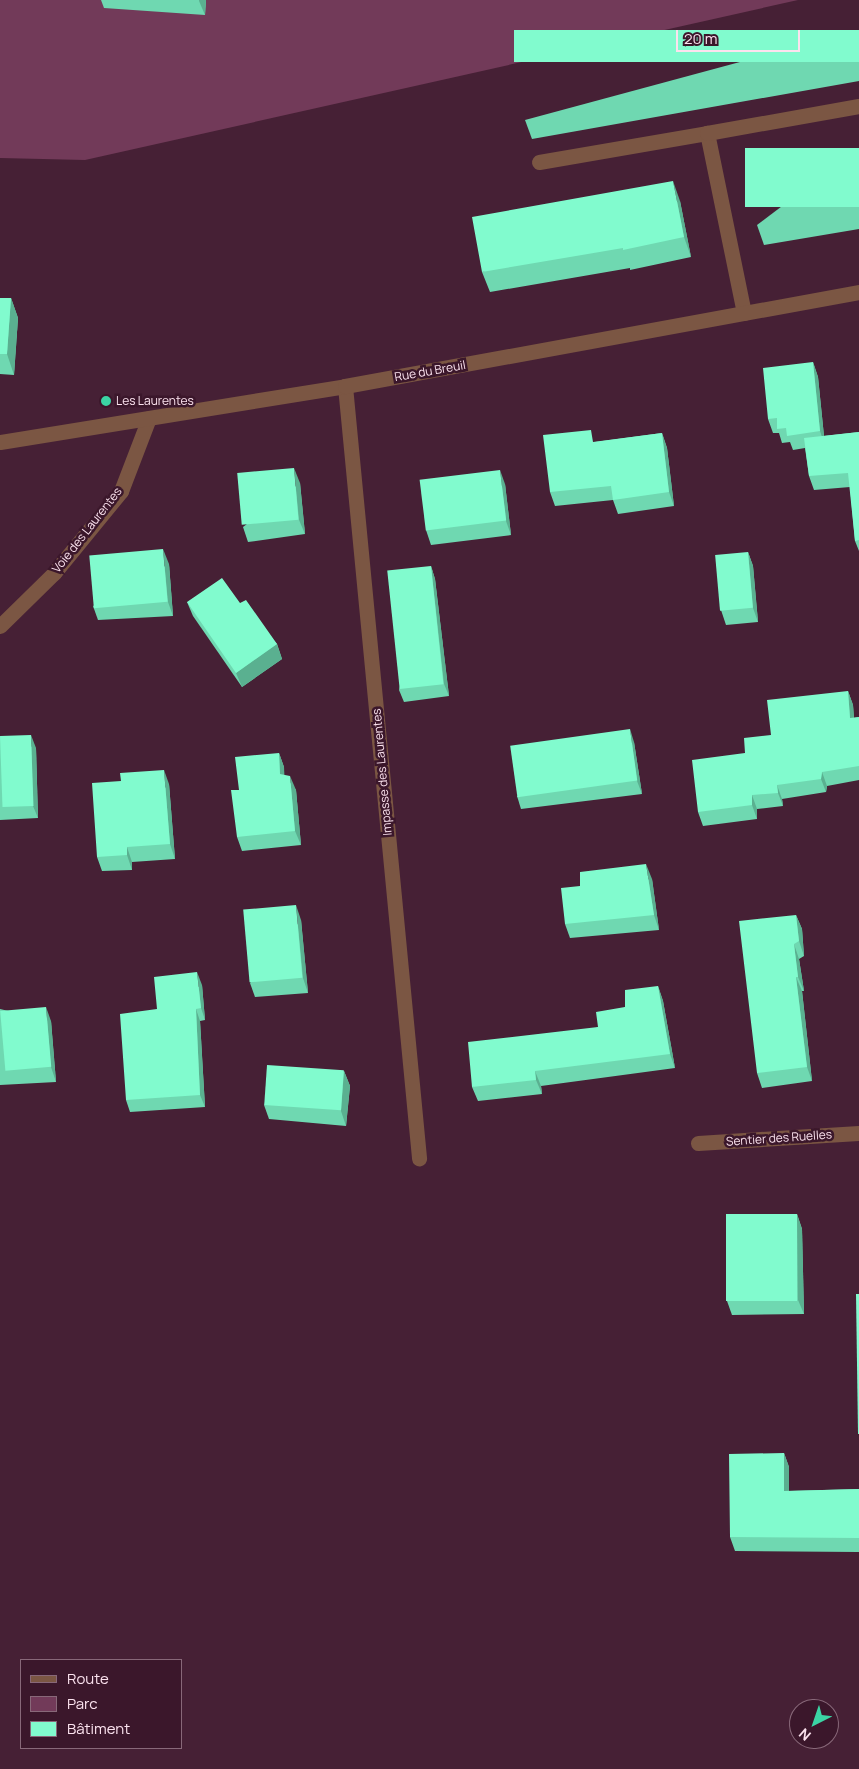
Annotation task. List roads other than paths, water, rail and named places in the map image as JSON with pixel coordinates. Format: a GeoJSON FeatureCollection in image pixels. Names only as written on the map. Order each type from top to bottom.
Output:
{"type":"FeatureCollection","features":[{"type":"Feature","properties":{"kind":"street"},"geometry":{"type":"LineString","coordinates":[[539,162],[859,106]]}},
{"type":"Feature","properties":{"kind":"street"},"geometry":{"type":"LineString","coordinates":[[707,133],[744,313]]}},
{"type":"Feature","properties":{"kind":"street","name":"Rue du Breuil"},"geometry":{"type":"LineString","coordinates":[[0,442],[345,386],[859,292]]}},
{"type":"Feature","properties":{"kind":"street","name":"Impasse des Laurentes"},"geometry":{"type":"LineString","coordinates":[[345,386],[419,1158]]}},
{"type":"Feature","properties":{"kind":"street","name":"Voie des Laurentes"},"geometry":{"type":"LineString","coordinates":[[0,626],[54,573],[121,491],[149,418]]}},
{"type":"Feature","properties":{"kind":"street","name":"Sentier des Ruelles"},"geometry":{"type":"LineString","coordinates":[[698,1143],[859,1133]]}},
{"type":"Feature","properties":{"kind":"place","name":"Les Laurentes"},"geometry":{"type":"Point","coordinates":[106,401]}}]}
